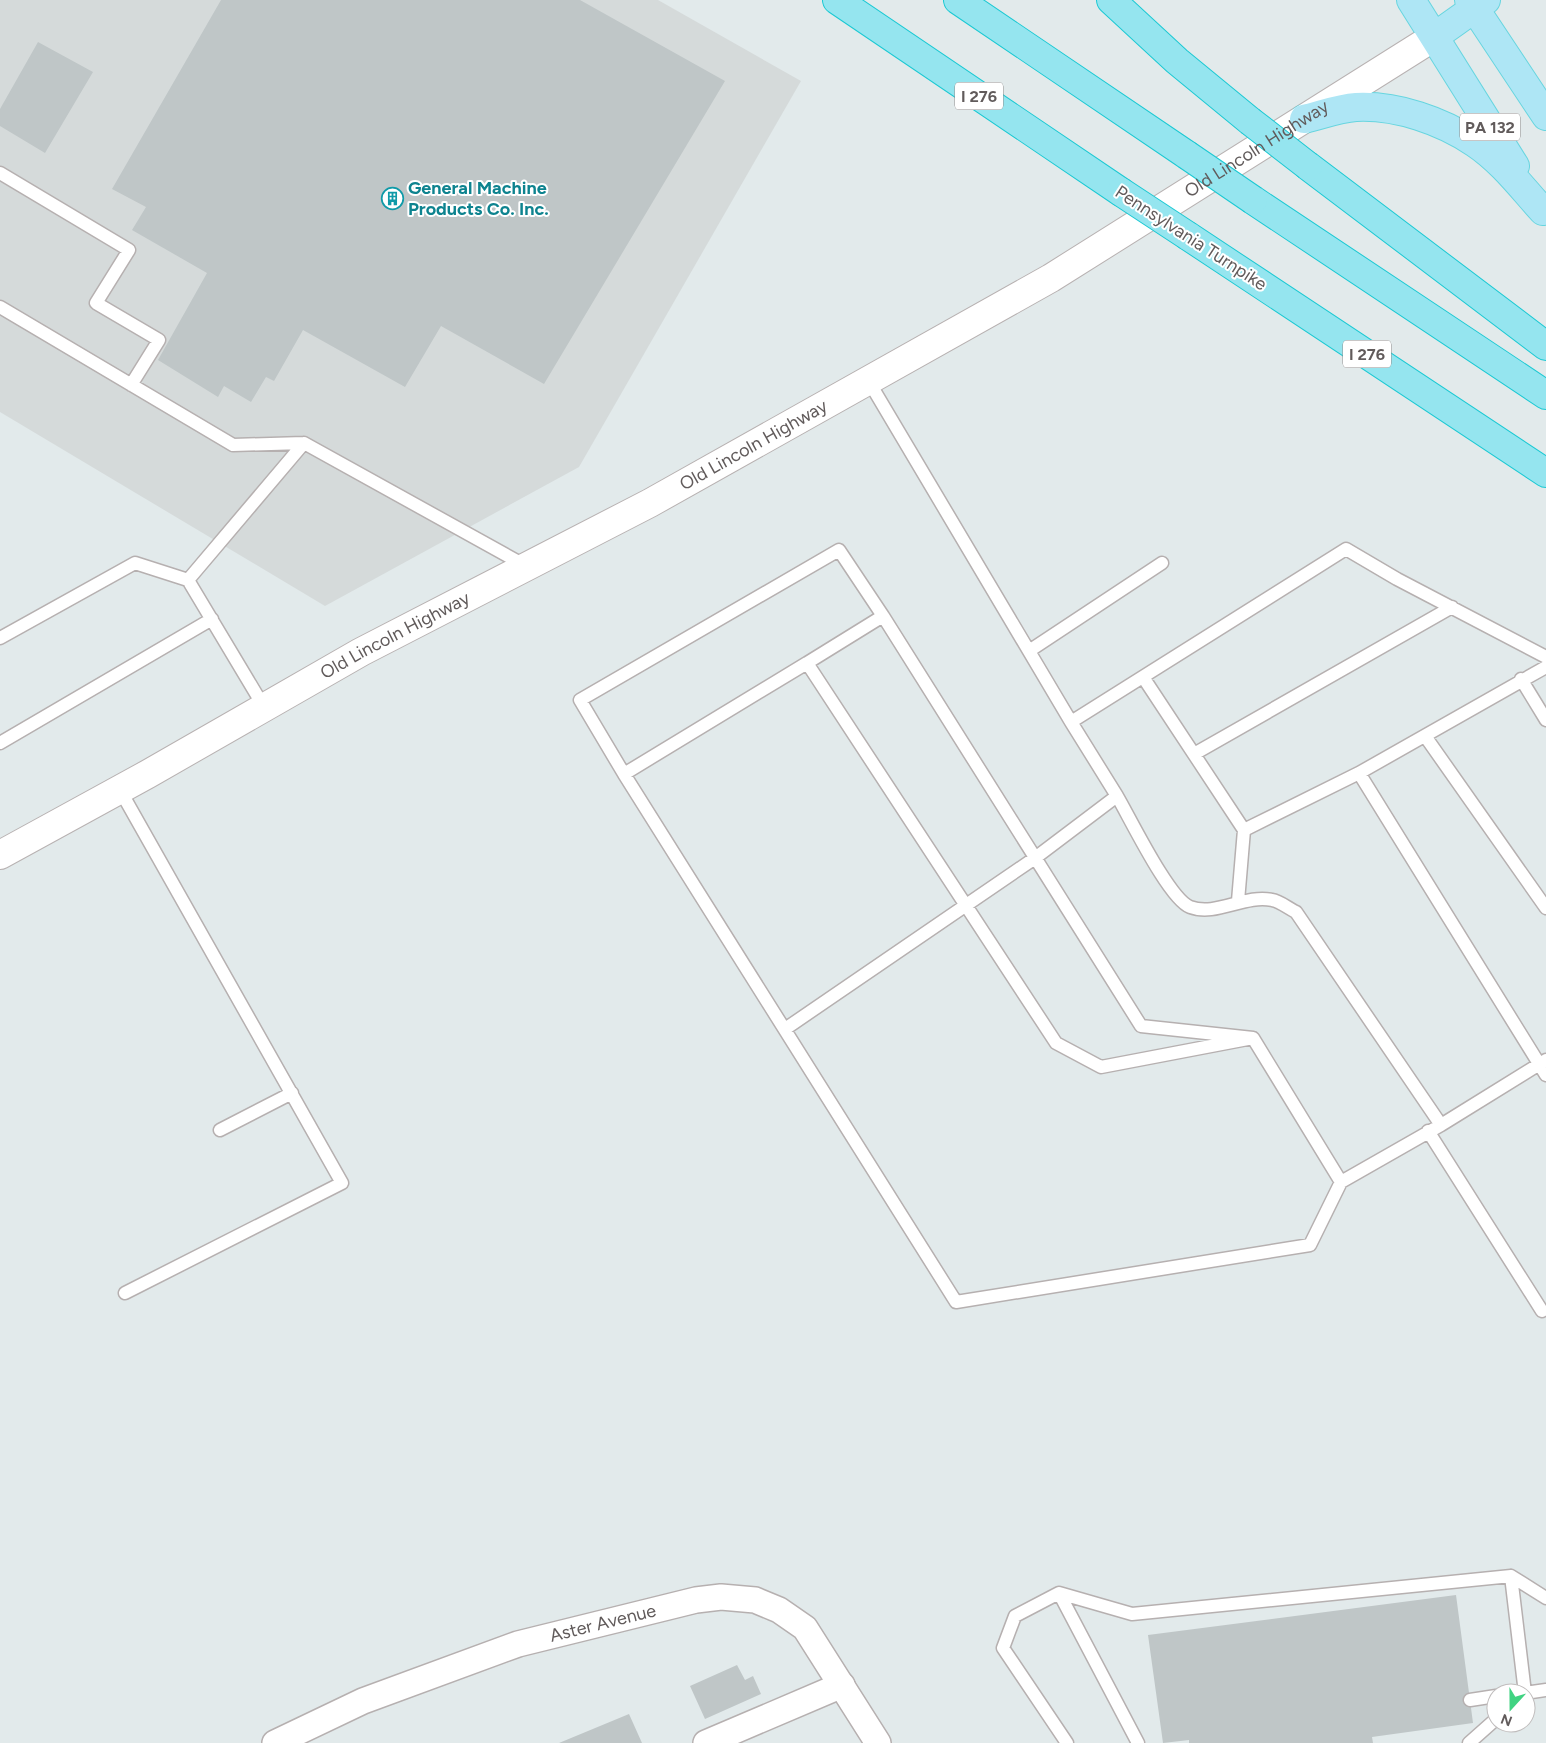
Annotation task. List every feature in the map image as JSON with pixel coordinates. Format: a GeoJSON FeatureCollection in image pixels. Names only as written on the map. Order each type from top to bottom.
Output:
{"type":"FeatureCollection","features":[{"type":"Feature","properties":{"kind":"highway","name":"Pennsylvania Turnpike"},"geometry":{"type":"LineString","coordinates":[[837,0],[1121,192],[1546,473]]}},
{"type":"Feature","properties":{"kind":"highway"},"geometry":{"type":"LineString","coordinates":[[958,0],[1253,200],[1546,395]]}},
{"type":"Feature","properties":{"kind":"highway"},"geometry":{"type":"LineString","coordinates":[[1111,0],[1177,61],[1250,121],[1546,346]]}},
{"type":"Feature","properties":{"kind":"main road","name":"PA 132"},"geometry":{"type":"LineString","coordinates":[[1411,0],[1544,214]]}},
{"type":"Feature","properties":{"kind":"main road","name":"PA 132"},"geometry":{"type":"LineString","coordinates":[[1477,3],[1546,116]]}},
{"type":"Feature","properties":{"kind":"main road","name":"Old Lincoln Highway"},"geometry":{"type":"LineString","coordinates":[[0,855],[120,790],[360,652],[650,503],[1051,278],[1434,37],[1477,3]]}},
{"type":"Feature","properties":{"kind":"main road"},"geometry":{"type":"LineString","coordinates":[[1304,119],[1355,107],[1392,109],[1432,121],[1476,144],[1510,174],[1544,214]]}},
{"type":"Feature","properties":{"kind":"street","name":"Aster Avenue"},"geometry":{"type":"LineString","coordinates":[[275,1743],[363,1701],[518,1644],[696,1600],[721,1596],[755,1600],[779,1610],[805,1628],[878,1743]]}},
{"type":"Feature","properties":{"kind":"street"},"geometry":{"type":"LineString","coordinates":[[706,1743],[842,1685]]}},
{"type":"Feature","properties":{"kind":"lane"},"geometry":{"type":"LineString","coordinates":[[0,173],[128,250],[96,303],[159,340],[131,385]]}},
{"type":"Feature","properties":{"kind":"lane"},"geometry":{"type":"LineString","coordinates":[[0,307],[233,445],[304,443],[527,566]]}},
{"type":"Feature","properties":{"kind":"lane"},"geometry":{"type":"LineString","coordinates":[[868,380],[1071,722],[1118,796],[1170,888],[1189,907],[1211,910],[1238,902],[1273,900],[1296,912],[1442,1125]]}},
{"type":"Feature","properties":{"kind":"lane"},"geometry":{"type":"LineString","coordinates":[[188,580],[304,443]]}},
{"type":"Feature","properties":{"kind":"lane"},"geometry":{"type":"LineString","coordinates":[[1071,722],[1346,548],[1397,579],[1546,657]]}},
{"type":"Feature","properties":{"kind":"lane"},"geometry":{"type":"LineString","coordinates":[[1253,1038],[1141,1026],[883,616],[839,550],[580,700],[624,774],[956,1302],[1310,1245],[1341,1182],[1544,1066],[1359,773]]}},
{"type":"Feature","properties":{"kind":"lane"},"geometry":{"type":"LineString","coordinates":[[0,638],[135,562],[188,580],[264,707]]}},
{"type":"Feature","properties":{"kind":"lane"},"geometry":{"type":"LineString","coordinates":[[1029,651],[1162,563]]}},
{"type":"Feature","properties":{"kind":"lane"},"geometry":{"type":"LineString","coordinates":[[1194,754],[1452,607]]}},
{"type":"Feature","properties":{"kind":"lane"},"geometry":{"type":"LineString","coordinates":[[624,774],[883,616]]}},
{"type":"Feature","properties":{"kind":"lane"},"geometry":{"type":"LineString","coordinates":[[0,743],[212,619]]}},
{"type":"Feature","properties":{"kind":"lane"},"geometry":{"type":"LineString","coordinates":[[807,663],[1056,1043],[1101,1067],[1253,1038]]}},
{"type":"Feature","properties":{"kind":"lane"},"geometry":{"type":"LineString","coordinates":[[1244,830],[1359,773],[1521,679],[1546,667]]}},
{"type":"Feature","properties":{"kind":"lane"},"geometry":{"type":"LineString","coordinates":[[1143,676],[1244,830],[1238,902]]}},
{"type":"Feature","properties":{"kind":"lane"},"geometry":{"type":"LineString","coordinates":[[1521,679],[1546,720]]}},
{"type":"Feature","properties":{"kind":"lane"},"geometry":{"type":"LineString","coordinates":[[1425,736],[1546,908]]}},
{"type":"Feature","properties":{"kind":"lane"},"geometry":{"type":"LineString","coordinates":[[120,790],[342,1183],[126,1293]]}},
{"type":"Feature","properties":{"kind":"lane"},"geometry":{"type":"LineString","coordinates":[[785,1029],[1035,858],[1118,796]]}},
{"type":"Feature","properties":{"kind":"lane"},"geometry":{"type":"LineString","coordinates":[[1253,1038],[1341,1182]]}},
{"type":"Feature","properties":{"kind":"lane"},"geometry":{"type":"LineString","coordinates":[[220,1130],[292,1093]]}},
{"type":"Feature","properties":{"kind":"lane"},"geometry":{"type":"LineString","coordinates":[[1428,1131],[1542,1311]]}},
{"type":"Feature","properties":{"kind":"lane"},"geometry":{"type":"LineString","coordinates":[[1510,1576],[1523,1683]]}},
{"type":"Feature","properties":{"kind":"lane"},"geometry":{"type":"LineString","coordinates":[[1067,1743],[1003,1648],[1015,1616],[1060,1593],[1132,1614],[1510,1576],[1546,1598]]}},
{"type":"Feature","properties":{"kind":"lane"},"geometry":{"type":"LineString","coordinates":[[1060,1593],[1138,1743]]}},
{"type":"Feature","properties":{"kind":"lane"},"geometry":{"type":"LineString","coordinates":[[1470,1700],[1486,1698]]}},
{"type":"Feature","properties":{"kind":"lane"},"geometry":{"type":"LineString","coordinates":[[1469,1743],[1486,1728]]}},
{"type":"Feature","properties":{"kind":"shaded area"},"geometry":{"type":"Polygon","coordinates":[[[0,0],[658,0],[801,81],[579,467],[325,606],[0,412],[0,0]]]}},
{"type":"Feature","properties":{"kind":"building","name":"General Machine Products Co. Inc."},"geometry":{"type":"Polygon","coordinates":[[[221,0],[580,0],[725,81],[544,384],[441,326],[405,387],[303,330],[274,381],[266,377],[251,402],[224,386],[218,397],[158,360],[207,273],[132,230],[146,207],[112,189],[221,0]]]}},
{"type":"Feature","properties":{"kind":"building"},"geometry":{"type":"Polygon","coordinates":[[[38,42],[93,72],[45,153],[0,126],[0,109],[38,42]]]}},
{"type":"Feature","properties":{"kind":"building"},"geometry":{"type":"Polygon","coordinates":[[[1456,1595],[1473,1723],[1372,1737],[1373,1743],[1189,1743],[1189,1740],[1163,1743],[1148,1635],[1456,1595]]]}},
{"type":"Feature","properties":{"kind":"building"},"geometry":{"type":"Polygon","coordinates":[[[737,1665],[745,1680],[753,1676],[761,1694],[705,1719],[690,1686],[737,1665]]]}},
{"type":"Feature","properties":{"kind":"building"},"geometry":{"type":"Polygon","coordinates":[[[629,1714],[642,1743],[559,1743],[629,1714]]]}},
{"type":"Feature","properties":{"kind":"place","name":"General Machine Products Co. Inc."},"geometry":{"type":"Point","coordinates":[392,198]}}]}
